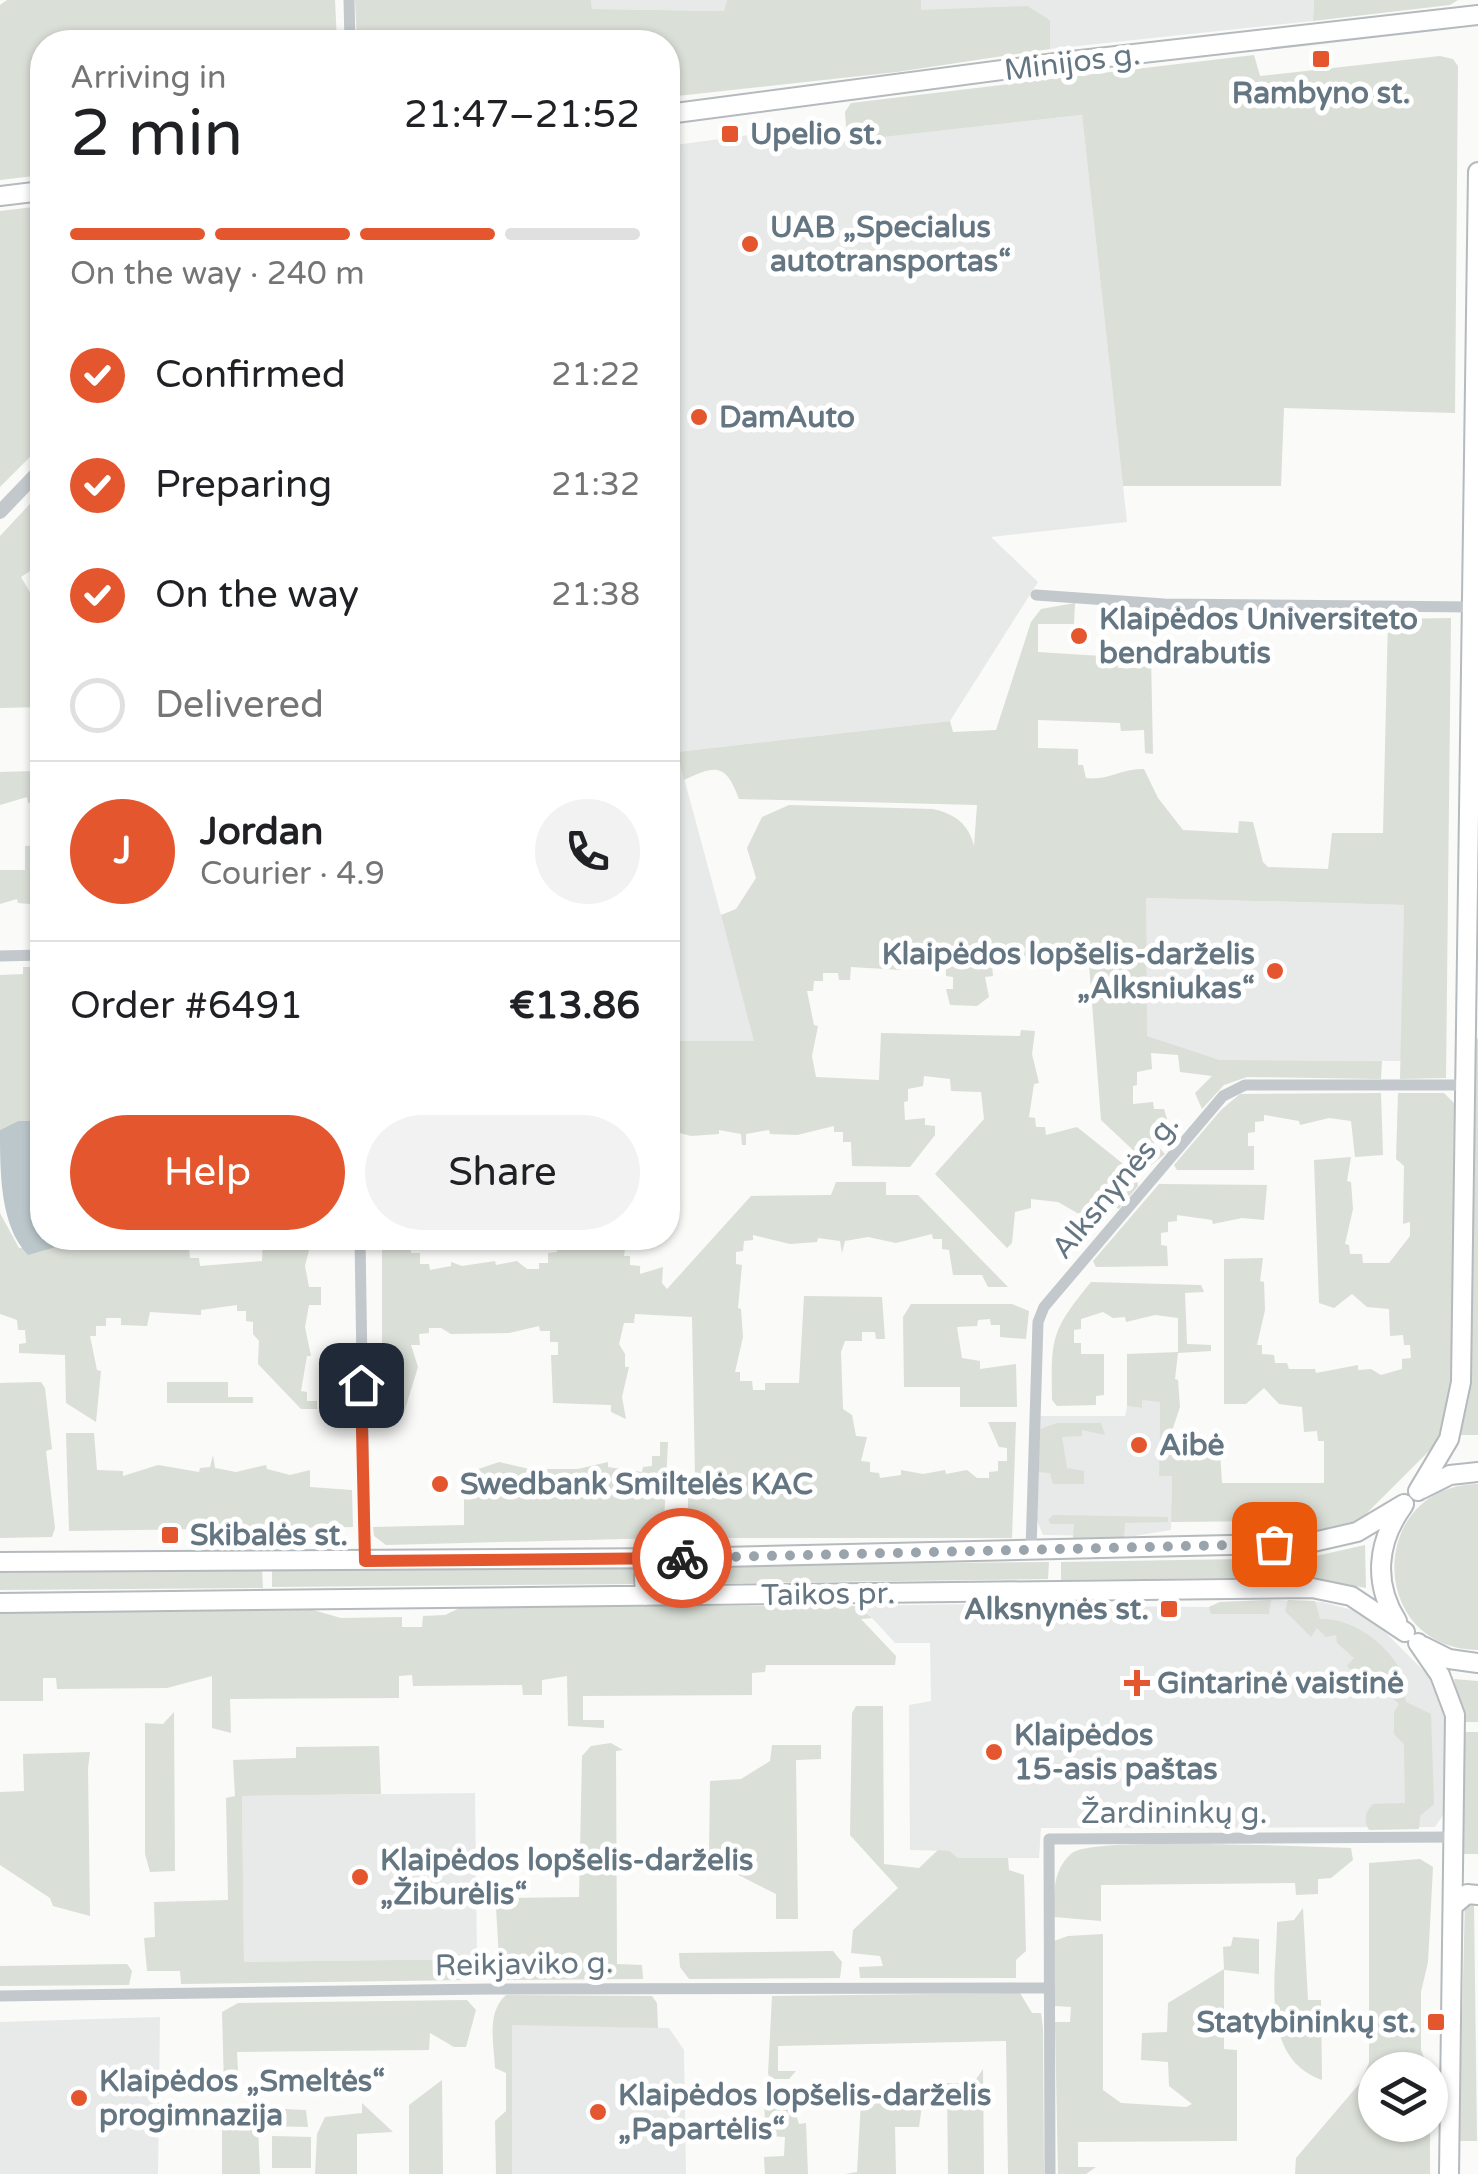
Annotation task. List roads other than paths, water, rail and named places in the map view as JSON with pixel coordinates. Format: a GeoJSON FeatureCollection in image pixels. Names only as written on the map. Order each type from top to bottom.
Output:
{"type":"FeatureCollection","features":[{"type":"Feature","properties":{"kind":"main road","name":"Minijos g."},"geometry":{"type":"LineString","coordinates":[[680,112],[1046,64],[1478,15]]}},
{"type":"Feature","properties":{"kind":"main road"},"geometry":{"type":"LineString","coordinates":[[1450,2174],[1455,1714],[1448,1689],[1387,1602],[1380,1568],[1386,1534],[1449,1438],[1459,1403],[1465,1085],[1472,1028],[1478,172]]}},
{"type":"Feature","properties":{"kind":"main road"},"geometry":{"type":"LineString","coordinates":[[0,196],[30,192]]}},
{"type":"Feature","properties":{"kind":"main road","name":"Taikos pr."},"geometry":{"type":"LineString","coordinates":[[0,1562],[653,1558],[1309,1543],[1356,1532],[1450,1475],[1478,1472]]}},
{"type":"Feature","properties":{"kind":"main road"},"geometry":{"type":"LineString","coordinates":[[645,1596],[644,1576],[653,1558]]}},
{"type":"Feature","properties":{"kind":"main road","name":"Taikos pr."},"geometry":{"type":"LineString","coordinates":[[0,1603],[1312,1588],[1351,1596],[1411,1638]]}},
{"type":"Feature","properties":{"kind":"main road"},"geometry":{"type":"LineString","coordinates":[[1411,1638],[1449,1659],[1478,1663]]}},
{"type":"Feature","properties":{"kind":"main road"},"geometry":{"type":"LineString","coordinates":[[1454,1904],[1467,1894],[1478,1895]]}},
{"type":"Feature","properties":{"kind":"street"},"geometry":{"type":"LineString","coordinates":[[350,0],[350,30]]}},
{"type":"Feature","properties":{"kind":"street"},"geometry":{"type":"LineString","coordinates":[[0,512],[30,481]]}},
{"type":"Feature","properties":{"kind":"street"},"geometry":{"type":"LineString","coordinates":[[1036,595],[1164,604],[1472,608]]}},
{"type":"Feature","properties":{"kind":"street"},"geometry":{"type":"LineString","coordinates":[[0,956],[30,956]]}},
{"type":"Feature","properties":{"kind":"street","name":"Alksnynės g."},"geometry":{"type":"LineString","coordinates":[[1031,1550],[1038,1322],[1044,1307],[1223,1096],[1244,1084],[1465,1085]]}},
{"type":"Feature","properties":{"kind":"street"},"geometry":{"type":"LineString","coordinates":[[360,1250],[365,1561]]}},
{"type":"Feature","properties":{"kind":"street","name":"Žardininkų g."},"geometry":{"type":"LineString","coordinates":[[1050,2174],[1049,1838],[1455,1837]]}},
{"type":"Feature","properties":{"kind":"street","name":"Reikjaviko g."},"geometry":{"type":"LineString","coordinates":[[0,1996],[507,1989],[1049,1988]]}},
{"type":"Feature","properties":{"kind":"place","name":"Rambyno st."},"geometry":{"type":"Point","coordinates":[1321,59]}},
{"type":"Feature","properties":{"kind":"place","name":"Upelio st."},"geometry":{"type":"Point","coordinates":[730,134]}},
{"type":"Feature","properties":{"kind":"place","name":"UAB „Specialus autotransportas“"},"geometry":{"type":"Point","coordinates":[750,244]}},
{"type":"Feature","properties":{"kind":"place","name":"DamAuto"},"geometry":{"type":"Point","coordinates":[699,417]}},
{"type":"Feature","properties":{"kind":"place","name":"Klaipėdos Universiteto bendrabutis"},"geometry":{"type":"Point","coordinates":[1079,636]}},
{"type":"Feature","properties":{"kind":"place","name":"Klaipėdos lopšelis-darželis „Alksniukas“"},"geometry":{"type":"Point","coordinates":[1275,971]}},
{"type":"Feature","properties":{"kind":"place","name":"Aibė"},"geometry":{"type":"Point","coordinates":[1139,1445]}},
{"type":"Feature","properties":{"kind":"place","name":"Swedbank Smiltelės KAC"},"geometry":{"type":"Point","coordinates":[440,1484]}},
{"type":"Feature","properties":{"kind":"place","name":"Skibalės st."},"geometry":{"type":"Point","coordinates":[170,1535]}},
{"type":"Feature","properties":{"kind":"place","name":"Alksnynės st."},"geometry":{"type":"Point","coordinates":[1169,1609]}},
{"type":"Feature","properties":{"kind":"place","name":"Gintarinė vaistinė"},"geometry":{"type":"Point","coordinates":[1137,1683]}},
{"type":"Feature","properties":{"kind":"place","name":"Klaipėdos 15-asis paštas"},"geometry":{"type":"Point","coordinates":[994,1752]}},
{"type":"Feature","properties":{"kind":"place","name":"Klaipėdos lopšelis-darželis „Žiburėlis“"},"geometry":{"type":"Point","coordinates":[360,1877]}},
{"type":"Feature","properties":{"kind":"place","name":"Statybininkų st."},"geometry":{"type":"Point","coordinates":[1436,2022]}},
{"type":"Feature","properties":{"kind":"place","name":"Klaipėdos „Smeltės“ progimnazija"},"geometry":{"type":"Point","coordinates":[79,2098]}},
{"type":"Feature","properties":{"kind":"place","name":"Klaipėdos lopšelis-darželis „Papartėlis“"},"geometry":{"type":"Point","coordinates":[598,2112]}}]}
